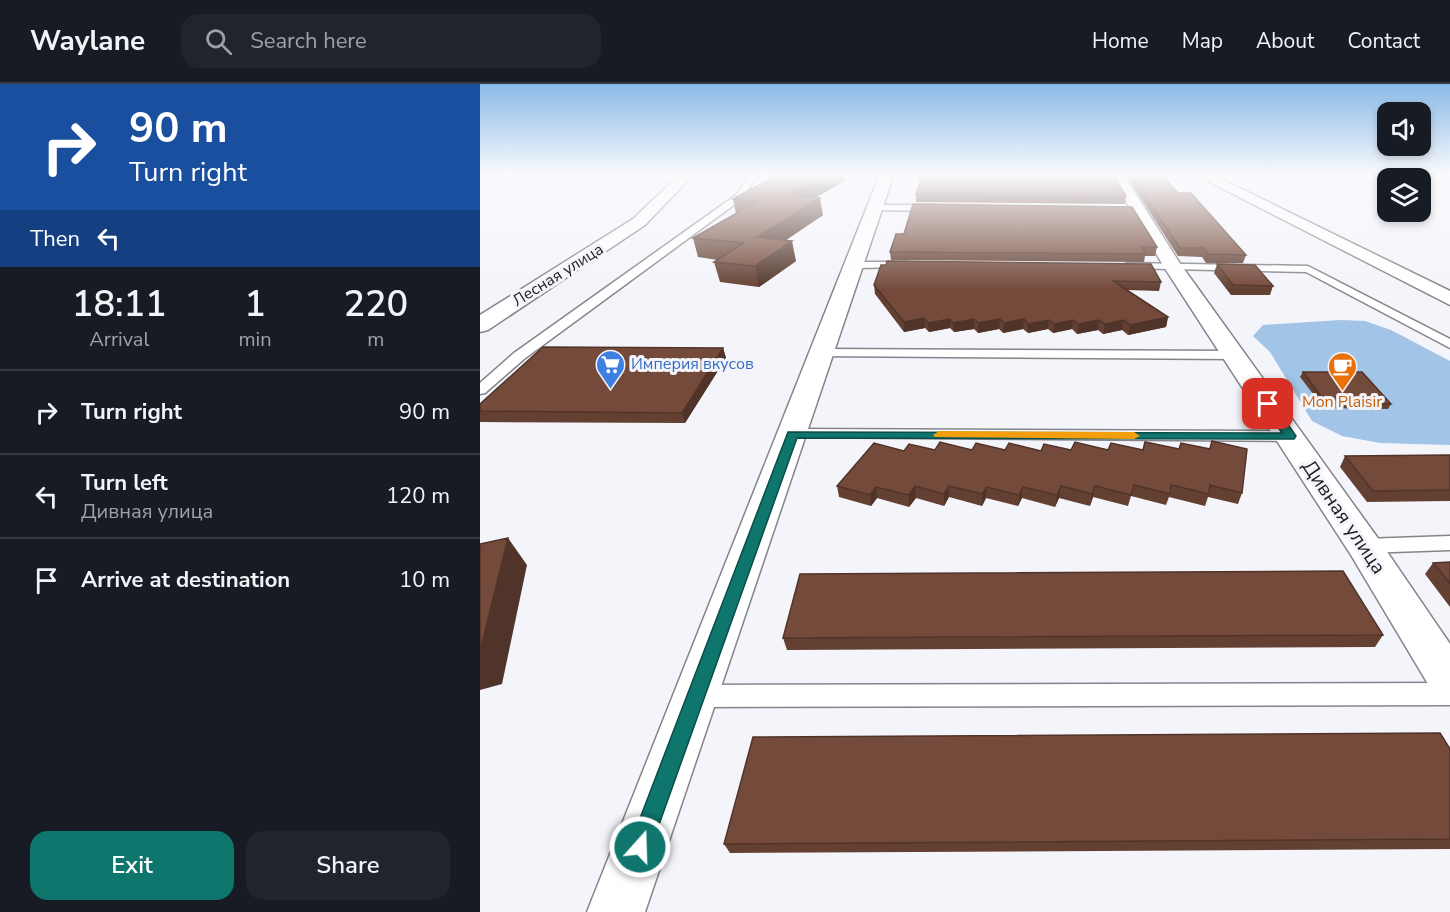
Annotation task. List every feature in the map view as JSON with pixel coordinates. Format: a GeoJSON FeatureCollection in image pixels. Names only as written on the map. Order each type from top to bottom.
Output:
{"type":"FeatureCollection","features":[{"type":"Feature","properties":{"kind":"street","name":"Лесная улица"},"geometry":{"type":"LineString","coordinates":[[480,325],[639,222],[649,213]]}},
{"type":"Feature","properties":{"kind":"street"},"geometry":{"type":"LineString","coordinates":[[616,912],[874,213]]}},
{"type":"Feature","properties":{"kind":"street","name":"Дивная улица"},"geometry":{"type":"LineString","coordinates":[[1136,213],[1290,436],[1450,680]]}},
{"type":"Feature","properties":{"kind":"street"},"geometry":{"type":"LineString","coordinates":[[1277,213],[1450,299]]}},
{"type":"Feature","properties":{"kind":"lane"},"geometry":{"type":"LineString","coordinates":[[480,390],[519,356],[717,213]]}},
{"type":"Feature","properties":{"kind":"lane"},"geometry":{"type":"LineString","coordinates":[[854,265],[925,265]]}},
{"type":"Feature","properties":{"kind":"lane"},"geometry":{"type":"LineString","coordinates":[[1114,266],[1308,269],[1450,344]]}},
{"type":"Feature","properties":{"kind":"lane"},"geometry":{"type":"LineString","coordinates":[[822,353],[1235,355]]}},
{"type":"Feature","properties":{"kind":"lane"},"geometry":{"type":"LineString","coordinates":[[792,434],[1290,436]]}},
{"type":"Feature","properties":{"kind":"lane"},"geometry":{"type":"LineString","coordinates":[[1364,546],[1450,543]]}},
{"type":"Feature","properties":{"kind":"lane"},"geometry":{"type":"LineString","coordinates":[[695,696],[1450,694]]}},
{"type":"Feature","properties":{"kind":"water"},"geometry":{"type":"Polygon","coordinates":[[[1341,320],[1365,321],[1391,330],[1450,361],[1450,445],[1380,443],[1342,436],[1312,421],[1270,352],[1253,336],[1263,325],[1341,320]]]}},
{"type":"Feature","properties":{"kind":"building"},"geometry":{"type":"Polygon","coordinates":[[[738,213],[796,213],[757,237],[792,241],[755,266],[714,262],[744,243],[693,238],[738,213]]]}},
{"type":"Feature","properties":{"kind":"building"},"geometry":{"type":"Polygon","coordinates":[[[910,213],[1136,213],[1157,247],[1142,247],[1145,254],[890,252],[896,234],[904,234],[910,213]]]}},
{"type":"Feature","properties":{"kind":"building"},"geometry":{"type":"Polygon","coordinates":[[[1156,213],[1208,213],[1246,255],[1208,254],[1204,248],[1180,248],[1156,213]]]}},
{"type":"Feature","properties":{"kind":"building"},"geometry":{"type":"Polygon","coordinates":[[[887,261],[1151,264],[1161,282],[1113,281],[1168,317],[1130,325],[1124,320],[1105,324],[1099,320],[1079,324],[1073,320],[1054,324],[1049,320],[1028,324],[1024,319],[1004,323],[1000,319],[978,323],[974,319],[953,323],[950,319],[928,323],[924,318],[904,322],[874,285],[881,265],[886,265],[887,261]]]}},
{"type":"Feature","properties":{"kind":"building"},"geometry":{"type":"Polygon","coordinates":[[[1217,264],[1255,265],[1273,286],[1233,285],[1217,264]]]}},
{"type":"Feature","properties":{"kind":"building","name":"Империя вкусов"},"geometry":{"type":"Polygon","coordinates":[[[543,347],[723,348],[682,413],[480,411],[480,404],[543,347]]]}},
{"type":"Feature","properties":{"kind":"building"},"geometry":{"type":"Polygon","coordinates":[[[1303,372],[1362,372],[1391,404],[1326,403],[1303,372]]]}},
{"type":"Feature","properties":{"kind":"building"},"geometry":{"type":"Polygon","coordinates":[[[1212,441],[1247,449],[1242,493],[1210,485],[1209,494],[1171,485],[1170,494],[1134,485],[1131,495],[1095,486],[1092,494],[1061,486],[1057,495],[1023,487],[1019,495],[987,487],[982,494],[949,486],[944,494],[915,486],[909,495],[876,487],[870,495],[837,486],[874,443],[904,451],[909,444],[935,450],[940,442],[972,450],[976,443],[1005,450],[1009,443],[1041,451],[1044,444],[1071,450],[1075,442],[1108,450],[1111,443],[1143,450],[1145,442],[1179,449],[1181,443],[1210,449],[1212,441]]]}},
{"type":"Feature","properties":{"kind":"building"},"geometry":{"type":"Polygon","coordinates":[[[1450,455],[1450,490],[1373,491],[1345,456],[1450,455]]]}},
{"type":"Feature","properties":{"kind":"building"},"geometry":{"type":"Polygon","coordinates":[[[508,538],[480,651],[480,544],[508,538]]]}},
{"type":"Feature","properties":{"kind":"building"},"geometry":{"type":"Polygon","coordinates":[[[1450,562],[1450,583],[1433,563],[1450,562]]]}},
{"type":"Feature","properties":{"kind":"building"},"geometry":{"type":"Polygon","coordinates":[[[1343,571],[1383,635],[783,638],[800,574],[1343,571]]]}},
{"type":"Feature","properties":{"kind":"building"},"geometry":{"type":"Polygon","coordinates":[[[1440,733],[1450,749],[1450,839],[724,844],[753,737],[1440,733]]]}},
{"type":"Feature","properties":{"kind":"slow traffic"},"geometry":{"type":"LineString","coordinates":[[939,435],[1134,436]]}},
{"type":"Feature","properties":{"kind":"place","name":"Империя вкусов"},"geometry":{"type":"Point","coordinates":[610,390]}},
{"type":"Feature","properties":{"kind":"place","name":"Mon Plaisir"},"geometry":{"type":"Point","coordinates":[1342,392]}},
{"type":"Feature","properties":{"kind":"route"},"geometry":{"type":"LineString","coordinates":[[640,847],[792,434],[1290,436],[1268,404]]}}]}
